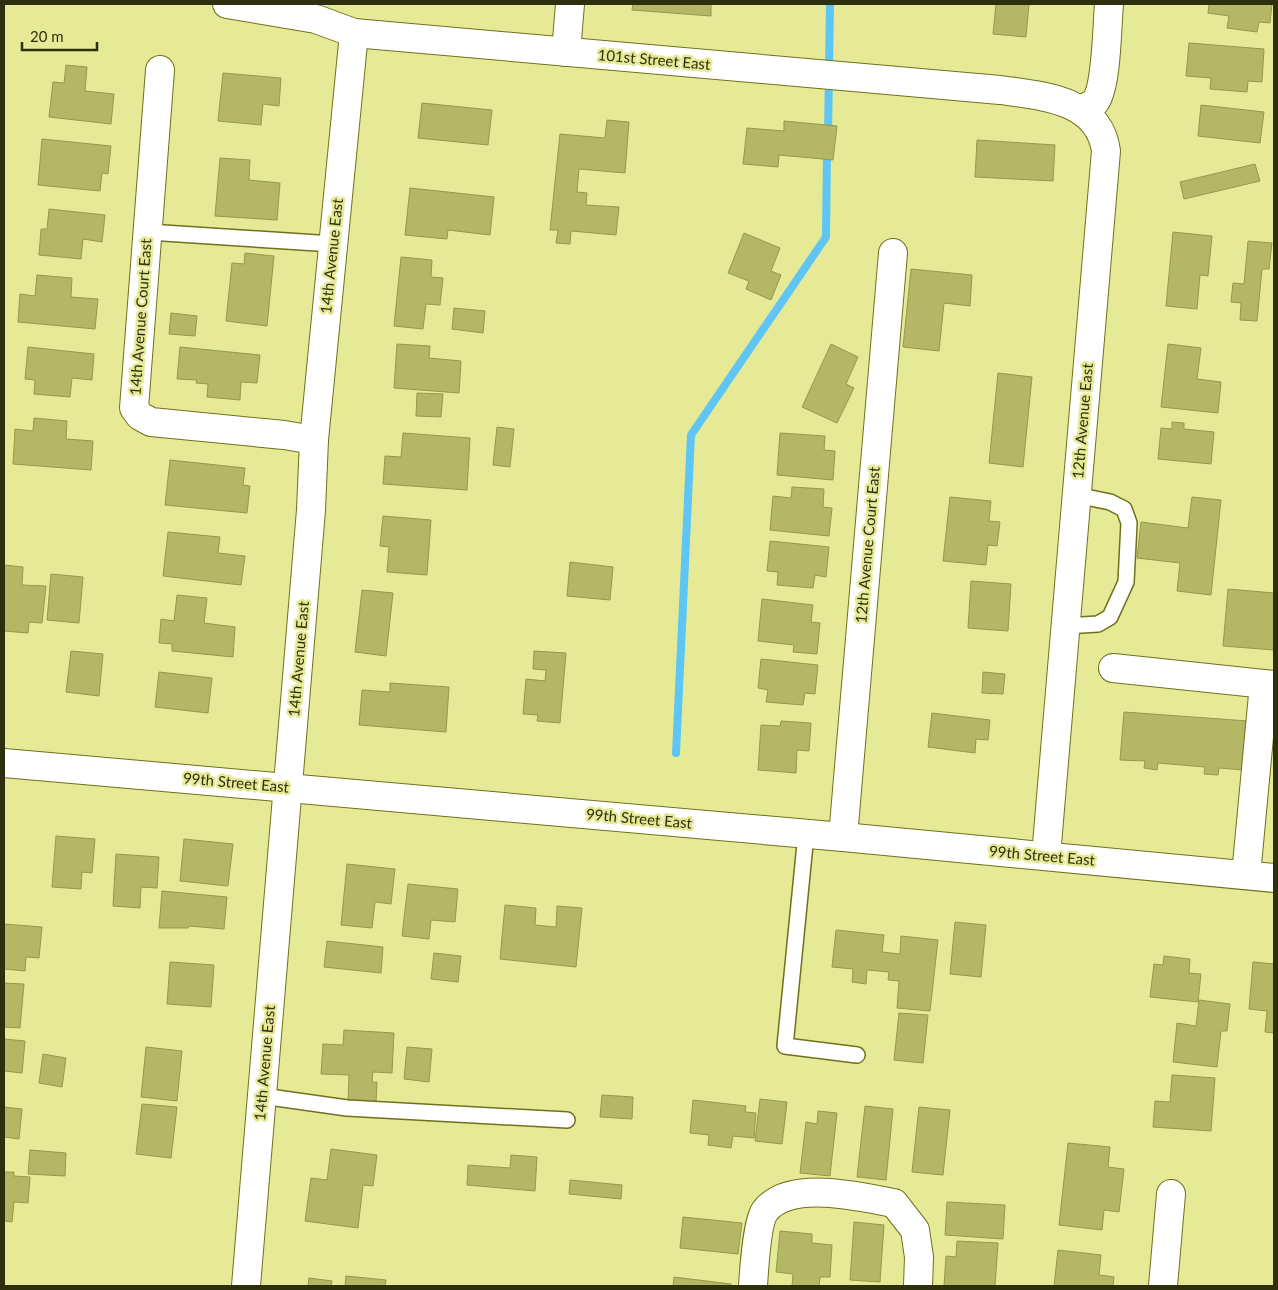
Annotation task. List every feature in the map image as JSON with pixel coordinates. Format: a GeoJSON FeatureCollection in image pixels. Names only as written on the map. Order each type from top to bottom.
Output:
{"type":"FeatureCollection","features":[{"type":"Feature","properties":{"kind":"street","name":"101st Street East"},"geometry":{"type":"LineString","coordinates":[[227,4],[316,19],[354,33],[1000,90],[1040,96],[1064,102],[1081,110]]}},
{"type":"Feature","properties":{"kind":"street"},"geometry":{"type":"LineString","coordinates":[[566,52],[570,4]]}},
{"type":"Feature","properties":{"kind":"street"},"geometry":{"type":"LineString","coordinates":[[1081,110],[1095,102],[1102,84],[1109,4]]}},
{"type":"Feature","properties":{"kind":"street","name":"14th Avenue East"},"geometry":{"type":"LineString","coordinates":[[246,1286],[311,510],[314,440],[354,33]]}},
{"type":"Feature","properties":{"kind":"street","name":"14th Avenue Court East"},"geometry":{"type":"LineString","coordinates":[[160,70],[134,408],[140,416],[151,422],[284,435],[314,440]]}},
{"type":"Feature","properties":{"kind":"street","name":"12th Avenue East"},"geometry":{"type":"LineString","coordinates":[[1046,856],[1106,151],[1104,137],[1097,126],[1081,110]]}},
{"type":"Feature","properties":{"kind":"street","name":"12th Avenue Court East"},"geometry":{"type":"LineString","coordinates":[[842,837],[893,253]]}},
{"type":"Feature","properties":{"kind":"street"},"geometry":{"type":"LineString","coordinates":[[1113,668],[1269,684],[1246,875]]}},
{"type":"Feature","properties":{"kind":"street","name":"99th Street East"},"geometry":{"type":"LineString","coordinates":[[4,763],[842,837],[1274,878]]}},
{"type":"Feature","properties":{"kind":"street"},"geometry":{"type":"LineString","coordinates":[[753,1286],[756,1243],[765,1212],[785,1196],[804,1192],[852,1196],[894,1203],[915,1230],[919,1257],[918,1286]]}},
{"type":"Feature","properties":{"kind":"street"},"geometry":{"type":"LineString","coordinates":[[1163,1286],[1171,1194]]}},
{"type":"Feature","properties":{"kind":"lane"},"geometry":{"type":"LineString","coordinates":[[148,232],[333,244]]}},
{"type":"Feature","properties":{"kind":"lane"},"geometry":{"type":"LineString","coordinates":[[1065,626],[1098,624],[1110,617],[1126,582],[1129,523],[1124,509],[1110,502],[1076,495]]}},
{"type":"Feature","properties":{"kind":"lane"},"geometry":{"type":"LineString","coordinates":[[806,834],[785,1046],[857,1055]]}},
{"type":"Feature","properties":{"kind":"lane"},"geometry":{"type":"LineString","coordinates":[[262,1096],[347,1108],[567,1120]]}},
{"type":"Feature","properties":{"kind":"building"},"geometry":{"type":"Polygon","coordinates":[[[633,4],[711,4],[711,16],[632,10],[633,4]]]}},
{"type":"Feature","properties":{"kind":"building"},"geometry":{"type":"Polygon","coordinates":[[[996,4],[1029,4],[1026,37],[993,34],[996,4]]]}},
{"type":"Feature","properties":{"kind":"building"},"geometry":{"type":"Polygon","coordinates":[[[1209,4],[1272,4],[1270,23],[1259,22],[1257,32],[1227,28],[1229,16],[1208,13],[1209,4]]]}},
{"type":"Feature","properties":{"kind":"building"},"geometry":{"type":"Polygon","coordinates":[[[1189,43],[1264,49],[1262,82],[1248,81],[1247,92],[1210,89],[1211,78],[1186,76],[1189,43]]]}},
{"type":"Feature","properties":{"kind":"building"},"geometry":{"type":"Polygon","coordinates":[[[66,65],[87,67],[85,91],[114,94],[111,124],[49,117],[53,82],[64,83],[66,65]]]}},
{"type":"Feature","properties":{"kind":"building"},"geometry":{"type":"Polygon","coordinates":[[[223,73],[281,78],[279,106],[263,104],[261,125],[218,121],[223,73]]]}},
{"type":"Feature","properties":{"kind":"building"},"geometry":{"type":"Polygon","coordinates":[[[422,103],[492,110],[488,145],[418,138],[422,103]]]}},
{"type":"Feature","properties":{"kind":"building"},"geometry":{"type":"Polygon","coordinates":[[[1201,105],[1264,112],[1260,143],[1198,136],[1201,105]]]}},
{"type":"Feature","properties":{"kind":"building"},"geometry":{"type":"Polygon","coordinates":[[[607,120],[629,122],[625,173],[579,169],[577,192],[587,193],[586,205],[619,207],[616,235],[571,231],[570,244],[556,243],[558,230],[550,230],[560,134],[605,138],[607,120]]]}},
{"type":"Feature","properties":{"kind":"building"},"geometry":{"type":"Polygon","coordinates":[[[784,121],[837,126],[833,160],[779,155],[778,167],[743,164],[747,128],[784,131],[784,121]]]}},
{"type":"Feature","properties":{"kind":"building"},"geometry":{"type":"Polygon","coordinates":[[[42,139],[111,146],[108,174],[102,173],[100,191],[38,185],[42,139]]]}},
{"type":"Feature","properties":{"kind":"building"},"geometry":{"type":"Polygon","coordinates":[[[977,140],[1055,145],[1053,181],[975,177],[977,140]]]}},
{"type":"Feature","properties":{"kind":"building"},"geometry":{"type":"Polygon","coordinates":[[[220,158],[250,160],[249,180],[280,183],[277,220],[215,216],[220,158]]]}},
{"type":"Feature","properties":{"kind":"building"},"geometry":{"type":"Polygon","coordinates":[[[1255,164],[1260,181],[1184,199],[1180,182],[1255,164]]]}},
{"type":"Feature","properties":{"kind":"building"},"geometry":{"type":"Polygon","coordinates":[[[410,188],[494,197],[490,235],[448,230],[447,239],[405,235],[410,188]]]}},
{"type":"Feature","properties":{"kind":"building"},"geometry":{"type":"Polygon","coordinates":[[[49,209],[105,215],[102,242],[83,239],[81,259],[39,255],[41,229],[47,229],[49,209]]]}},
{"type":"Feature","properties":{"kind":"building"},"geometry":{"type":"Polygon","coordinates":[[[1173,232],[1212,236],[1208,276],[1200,275],[1197,309],[1166,306],[1173,232]]]}},
{"type":"Feature","properties":{"kind":"building"},"geometry":{"type":"Polygon","coordinates":[[[744,233],[780,248],[771,271],[781,275],[771,300],[746,289],[749,281],[728,273],[744,233]]]}},
{"type":"Feature","properties":{"kind":"building"},"geometry":{"type":"Polygon","coordinates":[[[1248,241],[1272,243],[1269,269],[1262,269],[1257,321],[1240,320],[1241,303],[1231,302],[1233,283],[1244,284],[1248,241]]]}},
{"type":"Feature","properties":{"kind":"building"},"geometry":{"type":"Polygon","coordinates":[[[245,253],[274,256],[267,326],[226,321],[232,263],[244,264],[245,253]]]}},
{"type":"Feature","properties":{"kind":"building"},"geometry":{"type":"Polygon","coordinates":[[[401,257],[432,260],[431,277],[443,278],[440,305],[426,304],[423,329],[394,326],[401,257]]]}},
{"type":"Feature","properties":{"kind":"building"},"geometry":{"type":"Polygon","coordinates":[[[911,269],[972,275],[970,306],[944,303],[939,351],[903,347],[911,269]]]}},
{"type":"Feature","properties":{"kind":"building"},"geometry":{"type":"Polygon","coordinates":[[[37,275],[72,278],[71,297],[98,299],[95,329],[18,322],[20,294],[35,296],[37,275]]]}},
{"type":"Feature","properties":{"kind":"building"},"geometry":{"type":"Polygon","coordinates":[[[454,308],[485,311],[483,333],[452,329],[454,308]]]}},
{"type":"Feature","properties":{"kind":"building"},"geometry":{"type":"Polygon","coordinates":[[[171,313],[197,316],[195,336],[169,334],[171,313]]]}},
{"type":"Feature","properties":{"kind":"building"},"geometry":{"type":"Polygon","coordinates":[[[397,344],[430,346],[429,358],[461,361],[459,393],[394,388],[397,344]]]}},
{"type":"Feature","properties":{"kind":"building"},"geometry":{"type":"Polygon","coordinates":[[[831,344],[858,357],[846,384],[854,388],[837,423],[802,407],[831,344]]]}},
{"type":"Feature","properties":{"kind":"building"},"geometry":{"type":"Polygon","coordinates":[[[1168,344],[1201,348],[1197,379],[1221,382],[1218,413],[1161,407],[1168,344]]]}},
{"type":"Feature","properties":{"kind":"building"},"geometry":{"type":"Polygon","coordinates":[[[28,347],[94,354],[92,380],[72,378],[70,397],[34,394],[35,380],[25,379],[28,347]]]}},
{"type":"Feature","properties":{"kind":"building"},"geometry":{"type":"Polygon","coordinates":[[[180,347],[260,355],[257,383],[241,382],[240,400],[207,397],[208,384],[196,383],[197,380],[177,379],[180,347]]]}},
{"type":"Feature","properties":{"kind":"building"},"geometry":{"type":"Polygon","coordinates":[[[998,373],[1032,377],[1023,467],[989,463],[998,373]]]}},
{"type":"Feature","properties":{"kind":"building"},"geometry":{"type":"Polygon","coordinates":[[[417,393],[443,394],[441,417],[416,416],[417,393]]]}},
{"type":"Feature","properties":{"kind":"building"},"geometry":{"type":"Polygon","coordinates":[[[34,418],[67,421],[66,439],[93,441],[91,470],[13,464],[15,429],[33,431],[34,418]]]}},
{"type":"Feature","properties":{"kind":"building"},"geometry":{"type":"Polygon","coordinates":[[[1172,422],[1184,423],[1184,429],[1214,432],[1211,464],[1158,459],[1161,428],[1172,429],[1172,422]]]}},
{"type":"Feature","properties":{"kind":"building"},"geometry":{"type":"Polygon","coordinates":[[[497,427],[514,429],[510,467],[493,465],[497,427]]]}},
{"type":"Feature","properties":{"kind":"building"},"geometry":{"type":"Polygon","coordinates":[[[403,433],[470,438],[467,490],[383,484],[385,456],[401,457],[403,433]]]}},
{"type":"Feature","properties":{"kind":"building"},"geometry":{"type":"Polygon","coordinates":[[[780,433],[825,436],[824,450],[835,451],[833,480],[777,475],[780,433]]]}},
{"type":"Feature","properties":{"kind":"building"},"geometry":{"type":"Polygon","coordinates":[[[170,460],[245,468],[243,485],[250,486],[247,513],[165,505],[170,460]]]}},
{"type":"Feature","properties":{"kind":"building"},"geometry":{"type":"Polygon","coordinates":[[[792,487],[824,489],[823,507],[832,508],[829,536],[770,530],[773,496],[791,498],[792,487]]]}},
{"type":"Feature","properties":{"kind":"building"},"geometry":{"type":"Polygon","coordinates":[[[950,497],[991,501],[989,521],[1000,522],[997,546],[988,545],[986,565],[943,561],[950,497]]]}},
{"type":"Feature","properties":{"kind":"building"},"geometry":{"type":"Polygon","coordinates":[[[1192,497],[1221,500],[1211,595],[1177,591],[1180,563],[1137,558],[1141,522],[1188,528],[1192,497]]]}},
{"type":"Feature","properties":{"kind":"building"},"geometry":{"type":"Polygon","coordinates":[[[383,516],[431,520],[427,575],[387,572],[389,547],[380,546],[383,516]]]}},
{"type":"Feature","properties":{"kind":"building"},"geometry":{"type":"Polygon","coordinates":[[[168,532],[220,537],[218,553],[245,556],[241,585],[163,576],[168,532]]]}},
{"type":"Feature","properties":{"kind":"building"},"geometry":{"type":"Polygon","coordinates":[[[770,541],[829,547],[826,577],[815,575],[813,588],[777,585],[778,572],[767,571],[770,541]]]}},
{"type":"Feature","properties":{"kind":"building"},"geometry":{"type":"Polygon","coordinates":[[[570,562],[613,567],[610,600],[567,596],[570,562]]]}},
{"type":"Feature","properties":{"kind":"building"},"geometry":{"type":"Polygon","coordinates":[[[4,565],[23,567],[22,585],[46,586],[42,623],[29,622],[28,633],[4,631],[4,565]]]}},
{"type":"Feature","properties":{"kind":"building"},"geometry":{"type":"Polygon","coordinates":[[[51,574],[83,577],[79,623],[47,620],[51,574]]]}},
{"type":"Feature","properties":{"kind":"building"},"geometry":{"type":"Polygon","coordinates":[[[971,581],[1011,584],[1008,631],[968,628],[971,581]]]}},
{"type":"Feature","properties":{"kind":"building"},"geometry":{"type":"Polygon","coordinates":[[[1228,589],[1274,593],[1274,650],[1223,646],[1228,589]]]}},
{"type":"Feature","properties":{"kind":"building"},"geometry":{"type":"Polygon","coordinates":[[[362,590],[393,593],[386,656],[355,652],[362,590]]]}},
{"type":"Feature","properties":{"kind":"building"},"geometry":{"type":"Polygon","coordinates":[[[177,595],[207,598],[204,623],[235,627],[233,657],[172,651],[172,644],[159,643],[161,619],[174,621],[177,595]]]}},
{"type":"Feature","properties":{"kind":"building"},"geometry":{"type":"Polygon","coordinates":[[[762,599],[813,605],[811,622],[820,623],[817,654],[793,652],[794,645],[758,641],[762,599]]]}},
{"type":"Feature","properties":{"kind":"building"},"geometry":{"type":"Polygon","coordinates":[[[71,651],[103,654],[99,696],[66,692],[71,651]]]}},
{"type":"Feature","properties":{"kind":"building"},"geometry":{"type":"Polygon","coordinates":[[[534,651],[566,653],[560,723],[537,721],[538,715],[523,714],[526,679],[545,681],[546,670],[533,669],[534,651]]]}},
{"type":"Feature","properties":{"kind":"building"},"geometry":{"type":"Polygon","coordinates":[[[761,659],[818,665],[815,694],[805,693],[803,705],[766,702],[768,690],[758,688],[761,659]]]}},
{"type":"Feature","properties":{"kind":"building"},"geometry":{"type":"Polygon","coordinates":[[[159,672],[212,678],[208,713],[155,707],[159,672]]]}},
{"type":"Feature","properties":{"kind":"building"},"geometry":{"type":"Polygon","coordinates":[[[983,672],[1005,674],[1003,694],[982,693],[983,672]]]}},
{"type":"Feature","properties":{"kind":"building"},"geometry":{"type":"Polygon","coordinates":[[[390,683],[449,687],[446,732],[359,725],[362,690],[390,692],[390,683]]]}},
{"type":"Feature","properties":{"kind":"building"},"geometry":{"type":"Polygon","coordinates":[[[1124,712],[1248,721],[1244,770],[1219,768],[1218,775],[1204,774],[1205,767],[1158,763],[1157,770],[1144,768],[1145,761],[1120,760],[1124,712]]]}},
{"type":"Feature","properties":{"kind":"building"},"geometry":{"type":"Polygon","coordinates":[[[932,713],[990,720],[988,740],[976,739],[975,753],[928,747],[932,713]]]}},
{"type":"Feature","properties":{"kind":"building"},"geometry":{"type":"Polygon","coordinates":[[[781,721],[811,723],[809,751],[797,750],[796,773],[758,770],[761,725],[780,726],[781,721]]]}},
{"type":"Feature","properties":{"kind":"building"},"geometry":{"type":"Polygon","coordinates":[[[56,836],[95,839],[92,873],[82,872],[81,889],[52,887],[56,836]]]}},
{"type":"Feature","properties":{"kind":"building"},"geometry":{"type":"Polygon","coordinates":[[[184,839],[233,844],[228,886],[180,881],[184,839]]]}},
{"type":"Feature","properties":{"kind":"building"},"geometry":{"type":"Polygon","coordinates":[[[116,854],[159,857],[157,888],[141,887],[140,908],[113,906],[116,854]]]}},
{"type":"Feature","properties":{"kind":"building"},"geometry":{"type":"Polygon","coordinates":[[[347,864],[395,869],[391,904],[375,902],[372,928],[341,925],[347,864]]]}},
{"type":"Feature","properties":{"kind":"building"},"geometry":{"type":"Polygon","coordinates":[[[408,884],[458,889],[455,922],[431,920],[429,939],[402,936],[408,884]]]}},
{"type":"Feature","properties":{"kind":"building"},"geometry":{"type":"Polygon","coordinates":[[[162,891],[227,897],[224,929],[189,926],[188,928],[159,928],[162,891]]]}},
{"type":"Feature","properties":{"kind":"building"},"geometry":{"type":"Polygon","coordinates":[[[505,905],[536,908],[535,925],[556,927],[557,906],[582,908],[576,967],[500,959],[505,905]]]}},
{"type":"Feature","properties":{"kind":"building"},"geometry":{"type":"Polygon","coordinates":[[[955,922],[986,925],[981,977],[950,974],[955,922]]]}},
{"type":"Feature","properties":{"kind":"building"},"geometry":{"type":"Polygon","coordinates":[[[4,924],[42,927],[39,958],[26,957],[25,971],[4,969],[4,924]]]}},
{"type":"Feature","properties":{"kind":"building"},"geometry":{"type":"Polygon","coordinates":[[[836,930],[884,935],[882,952],[900,954],[901,936],[938,940],[930,1011],[897,1008],[899,981],[888,980],[889,972],[867,970],[866,984],[852,982],[853,969],[832,967],[836,930]]]}},
{"type":"Feature","properties":{"kind":"building"},"geometry":{"type":"Polygon","coordinates":[[[327,941],[383,947],[381,973],[324,967],[327,941]]]}},
{"type":"Feature","properties":{"kind":"building"},"geometry":{"type":"Polygon","coordinates":[[[434,953],[461,956],[458,982],[431,979],[434,953]]]}},
{"type":"Feature","properties":{"kind":"building"},"geometry":{"type":"Polygon","coordinates":[[[1164,956],[1190,959],[1189,973],[1201,974],[1198,1002],[1150,997],[1154,964],[1163,965],[1164,956]]]}},
{"type":"Feature","properties":{"kind":"building"},"geometry":{"type":"Polygon","coordinates":[[[170,962],[214,965],[211,1007],[167,1004],[170,962]]]}},
{"type":"Feature","properties":{"kind":"building"},"geometry":{"type":"Polygon","coordinates":[[[1253,962],[1274,964],[1274,1033],[1265,1032],[1267,1011],[1249,1009],[1253,962]]]}},
{"type":"Feature","properties":{"kind":"building"},"geometry":{"type":"Polygon","coordinates":[[[4,983],[24,984],[20,1028],[4,1027],[4,983]]]}},
{"type":"Feature","properties":{"kind":"building"},"geometry":{"type":"Polygon","coordinates":[[[1199,1000],[1230,1004],[1227,1031],[1221,1031],[1217,1067],[1173,1062],[1177,1023],[1196,1026],[1199,1000]]]}},
{"type":"Feature","properties":{"kind":"building"},"geometry":{"type":"Polygon","coordinates":[[[899,1013],[928,1015],[923,1063],[894,1060],[899,1013]]]}},
{"type":"Feature","properties":{"kind":"building"},"geometry":{"type":"Polygon","coordinates":[[[344,1030],[394,1033],[392,1073],[373,1072],[372,1082],[377,1082],[376,1103],[348,1101],[349,1075],[321,1074],[323,1044],[343,1045],[344,1030]]]}},
{"type":"Feature","properties":{"kind":"building"},"geometry":{"type":"Polygon","coordinates":[[[4,1039],[25,1041],[22,1073],[4,1071],[4,1039]]]}},
{"type":"Feature","properties":{"kind":"building"},"geometry":{"type":"Polygon","coordinates":[[[146,1047],[182,1051],[177,1101],[141,1097],[146,1047]]]}},
{"type":"Feature","properties":{"kind":"building"},"geometry":{"type":"Polygon","coordinates":[[[407,1047],[432,1049],[429,1082],[404,1079],[407,1047]]]}},
{"type":"Feature","properties":{"kind":"building"},"geometry":{"type":"Polygon","coordinates":[[[43,1054],[66,1058],[62,1087],[39,1083],[43,1054]]]}},
{"type":"Feature","properties":{"kind":"building"},"geometry":{"type":"Polygon","coordinates":[[[1172,1075],[1215,1078],[1211,1131],[1153,1127],[1155,1101],[1170,1102],[1172,1075]]]}},
{"type":"Feature","properties":{"kind":"building"},"geometry":{"type":"Polygon","coordinates":[[[602,1095],[633,1097],[632,1119],[600,1117],[602,1095]]]}},
{"type":"Feature","properties":{"kind":"building"},"geometry":{"type":"Polygon","coordinates":[[[760,1099],[787,1102],[782,1144],[755,1141],[760,1099]]]}},
{"type":"Feature","properties":{"kind":"building"},"geometry":{"type":"Polygon","coordinates":[[[693,1100],[746,1106],[745,1112],[756,1113],[754,1138],[733,1136],[731,1148],[708,1145],[709,1135],[690,1133],[693,1100]]]}},
{"type":"Feature","properties":{"kind":"building"},"geometry":{"type":"Polygon","coordinates":[[[142,1104],[177,1107],[171,1158],[136,1154],[142,1104]]]}},
{"type":"Feature","properties":{"kind":"building"},"geometry":{"type":"Polygon","coordinates":[[[865,1106],[893,1109],[886,1180],[857,1177],[865,1106]]]}},
{"type":"Feature","properties":{"kind":"building"},"geometry":{"type":"Polygon","coordinates":[[[4,1107],[22,1109],[19,1139],[4,1137],[4,1107]]]}},
{"type":"Feature","properties":{"kind":"building"},"geometry":{"type":"Polygon","coordinates":[[[919,1107],[950,1110],[943,1175],[912,1172],[919,1107]]]}},
{"type":"Feature","properties":{"kind":"building"},"geometry":{"type":"Polygon","coordinates":[[[818,1111],[837,1113],[830,1176],[800,1173],[806,1122],[817,1124],[818,1111]]]}},
{"type":"Feature","properties":{"kind":"building"},"geometry":{"type":"Polygon","coordinates":[[[1068,1143],[1110,1147],[1108,1167],[1124,1169],[1119,1212],[1104,1210],[1102,1230],[1059,1225],[1068,1143]]]}},
{"type":"Feature","properties":{"kind":"building"},"geometry":{"type":"Polygon","coordinates":[[[331,1149],[377,1155],[373,1186],[363,1185],[358,1228],[305,1221],[311,1178],[327,1180],[331,1149]]]}},
{"type":"Feature","properties":{"kind":"building"},"geometry":{"type":"Polygon","coordinates":[[[30,1150],[66,1153],[65,1176],[28,1174],[30,1150]]]}},
{"type":"Feature","properties":{"kind":"building"},"geometry":{"type":"Polygon","coordinates":[[[511,1155],[537,1157],[535,1191],[467,1185],[468,1165],[510,1168],[511,1155]]]}},
{"type":"Feature","properties":{"kind":"building"},"geometry":{"type":"Polygon","coordinates":[[[4,1172],[14,1172],[14,1176],[30,1177],[28,1203],[14,1202],[12,1222],[4,1221],[4,1172]]]}},
{"type":"Feature","properties":{"kind":"building"},"geometry":{"type":"Polygon","coordinates":[[[570,1180],[622,1185],[621,1199],[569,1194],[570,1180]]]}},
{"type":"Feature","properties":{"kind":"building"},"geometry":{"type":"Polygon","coordinates":[[[947,1202],[1005,1205],[1003,1239],[945,1235],[947,1202]]]}},
{"type":"Feature","properties":{"kind":"building"},"geometry":{"type":"Polygon","coordinates":[[[683,1217],[742,1223],[738,1254],[680,1248],[683,1217]]]}},
{"type":"Feature","properties":{"kind":"building"},"geometry":{"type":"Polygon","coordinates":[[[854,1222],[884,1225],[880,1282],[850,1280],[854,1222]]]}},
{"type":"Feature","properties":{"kind":"building"},"geometry":{"type":"Polygon","coordinates":[[[780,1231],[812,1234],[812,1243],[832,1245],[830,1277],[820,1277],[819,1286],[792,1286],[793,1274],[776,1272],[780,1231]]]}},
{"type":"Feature","properties":{"kind":"building"},"geometry":{"type":"Polygon","coordinates":[[[957,1241],[998,1243],[995,1286],[944,1286],[946,1256],[956,1257],[957,1241]]]}},
{"type":"Feature","properties":{"kind":"building"},"geometry":{"type":"Polygon","coordinates":[[[1058,1250],[1101,1255],[1099,1275],[1114,1277],[1113,1286],[1054,1286],[1058,1250]]]}},
{"type":"Feature","properties":{"kind":"building"},"geometry":{"type":"Polygon","coordinates":[[[346,1276],[386,1280],[385,1286],[345,1286],[346,1276]]]}},
{"type":"Feature","properties":{"kind":"building"},"geometry":{"type":"Polygon","coordinates":[[[674,1277],[731,1284],[731,1286],[673,1286],[674,1277]]]}},
{"type":"Feature","properties":{"kind":"building"},"geometry":{"type":"Polygon","coordinates":[[[309,1278],[332,1281],[331,1286],[308,1286],[309,1278]]]}},
{"type":"Feature","properties":{"kind":"waterway"},"geometry":{"type":"LineString","coordinates":[[828,136],[830,4]]}},
{"type":"Feature","properties":{"kind":"waterway"},"geometry":{"type":"LineString","coordinates":[[676,753],[691,435],[826,237],[827,150]]}}]}
